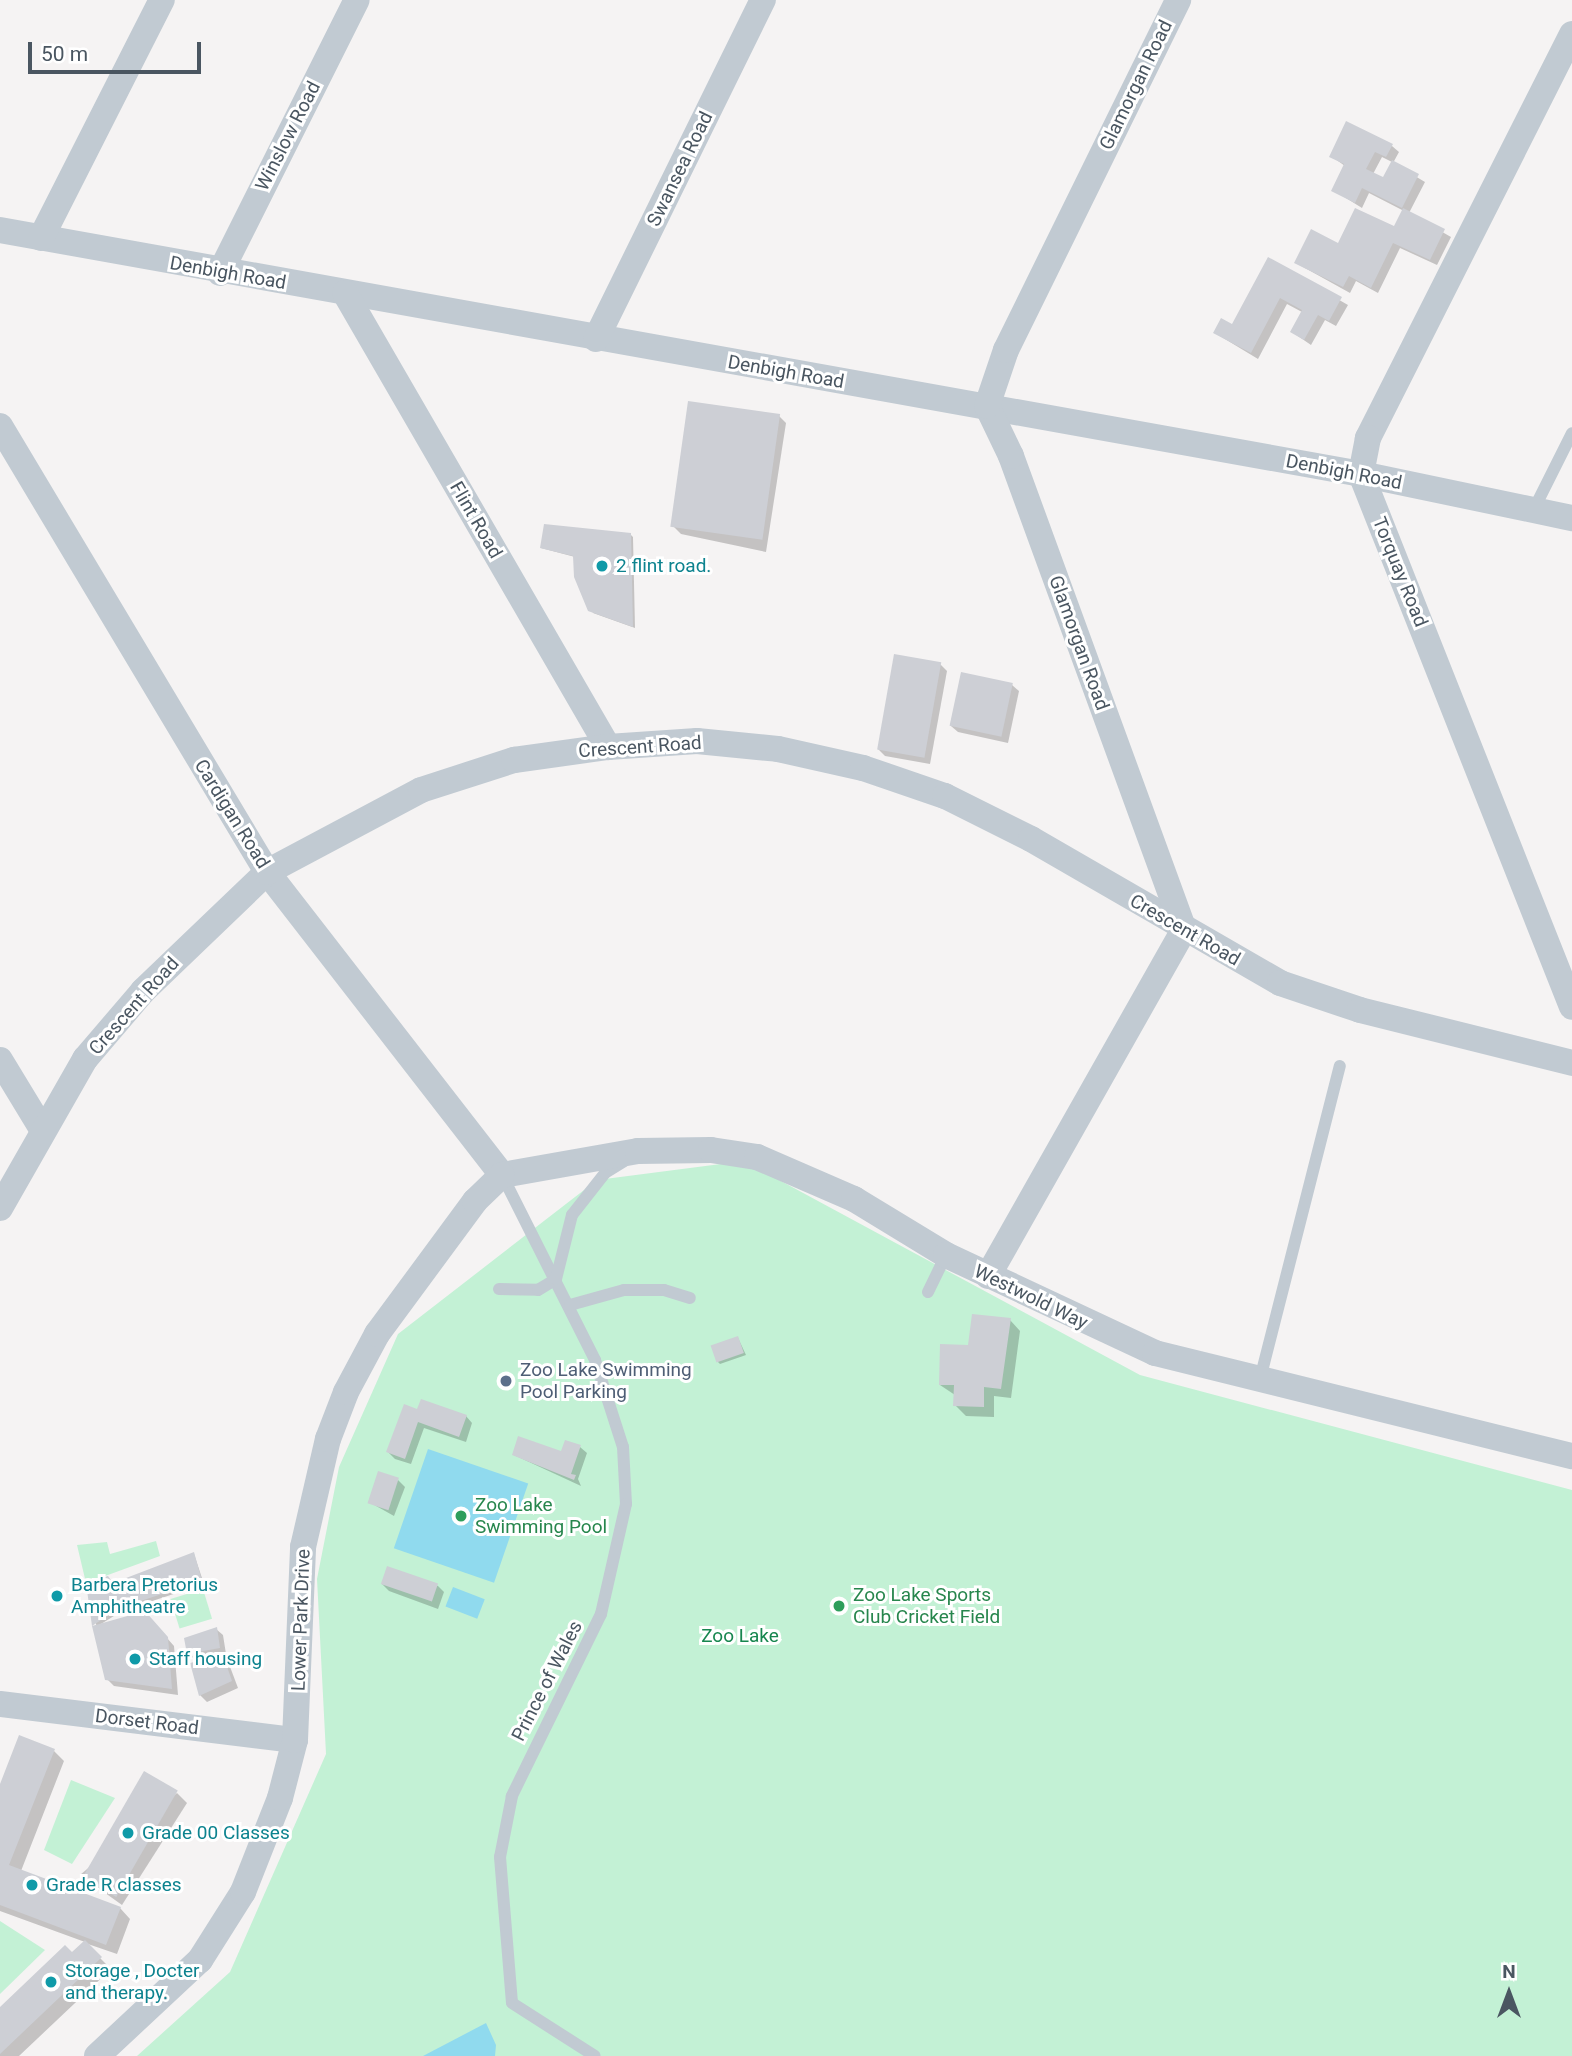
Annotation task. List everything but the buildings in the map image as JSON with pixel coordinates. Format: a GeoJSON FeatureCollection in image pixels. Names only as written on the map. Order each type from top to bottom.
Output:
{"type":"FeatureCollection","features":[{"type":"Feature","properties":{"kind":"street"},"geometry":{"type":"LineString","coordinates":[[40,238],[163,0]]}},
{"type":"Feature","properties":{"kind":"street","name":"Winslow Road"},"geometry":{"type":"LineString","coordinates":[[220,272],[356,0]]}},
{"type":"Feature","properties":{"kind":"street","name":"Swansea Road"},"geometry":{"type":"LineString","coordinates":[[596,339],[763,0]]}},
{"type":"Feature","properties":{"kind":"street","name":"Glamorgan Road"},"geometry":{"type":"LineString","coordinates":[[1178,0],[1006,350],[987,406],[1011,456],[1184,930]]}},
{"type":"Feature","properties":{"kind":"street"},"geometry":{"type":"LineString","coordinates":[[1361,474],[1368,438],[1572,34]]}},
{"type":"Feature","properties":{"kind":"street","name":"Denbigh Road"},"geometry":{"type":"LineString","coordinates":[[0,230],[220,272],[1361,474],[1532,512],[1572,518]]}},
{"type":"Feature","properties":{"kind":"street","name":"Flint Road"},"geometry":{"type":"LineString","coordinates":[[345,293],[608,747]]}},
{"type":"Feature","properties":{"kind":"street","name":"Cardigan Road"},"geometry":{"type":"LineString","coordinates":[[0,426],[267,872],[502,1175]]}},
{"type":"Feature","properties":{"kind":"street","name":"Torquay Road"},"geometry":{"type":"LineString","coordinates":[[1361,474],[1572,1007]]}},
{"type":"Feature","properties":{"kind":"street","name":"Crescent Road"},"geometry":{"type":"LineString","coordinates":[[0,1208],[41,1129],[85,1059],[143,990],[267,872],[371,813],[433,785],[514,761],[608,747],[697,741],[778,749],[863,768],[945,796],[1031,839],[1184,930],[1305,993],[1572,1063]]}},
{"type":"Feature","properties":{"kind":"street"},"geometry":{"type":"LineString","coordinates":[[988,1276],[1184,930]]}},
{"type":"Feature","properties":{"kind":"street"},"geometry":{"type":"LineString","coordinates":[[0,1060],[41,1129]]}},
{"type":"Feature","properties":{"kind":"street","name":"Westwold Way"},"geometry":{"type":"LineString","coordinates":[[502,1175],[638,1151],[711,1150],[757,1157],[854,1199],[946,1255],[1155,1353],[1572,1457]]}},
{"type":"Feature","properties":{"kind":"street","name":"Lower Park Drive"},"geometry":{"type":"LineString","coordinates":[[97,2056],[182,1978],[218,1935],[262,1849],[295,1740],[303,1547],[328,1439],[346,1392],[377,1334],[475,1201],[502,1175]]}},
{"type":"Feature","properties":{"kind":"street","name":"Dorset Road"},"geometry":{"type":"LineString","coordinates":[[0,1703],[295,1740]]}},
{"type":"Feature","properties":{"kind":"lane"},"geometry":{"type":"LineString","coordinates":[[1532,512],[1572,433]]}},
{"type":"Feature","properties":{"kind":"lane"},"geometry":{"type":"LineString","coordinates":[[1260,1379],[1340,1066]]}},
{"type":"Feature","properties":{"kind":"lane"},"geometry":{"type":"LineString","coordinates":[[499,1289],[538,1290],[556,1279],[572,1215],[605,1173],[638,1151]]}},
{"type":"Feature","properties":{"kind":"lane","name":"Prince of Wales"},"geometry":{"type":"LineString","coordinates":[[502,1175],[570,1305],[614,1409],[623,1447],[626,1504],[592,1640],[512,1796],[502,1838],[499,1879],[512,2004],[595,2056]]}},
{"type":"Feature","properties":{"kind":"lane"},"geometry":{"type":"LineString","coordinates":[[928,1292],[946,1255]]}},
{"type":"Feature","properties":{"kind":"lane"},"geometry":{"type":"LineString","coordinates":[[570,1305],[624,1290],[664,1290],[690,1298]]}},
{"type":"Feature","properties":{"kind":"green space","name":"Zoo Lake"},"geometry":{"type":"Polygon","coordinates":[[[744,1161],[1140,1375],[1572,1490],[1572,2056],[137,2056],[230,1972],[326,1754],[317,1579],[339,1467],[398,1334],[597,1180],[744,1161]]]}},
{"type":"Feature","properties":{"kind":"green space"},"geometry":{"type":"Polygon","coordinates":[[[156,1541],[160,1556],[86,1583],[77,1545],[107,1542],[110,1554],[156,1541]]]}},
{"type":"Feature","properties":{"kind":"green space"},"geometry":{"type":"Polygon","coordinates":[[[203,1589],[212,1619],[180,1629],[170,1599],[203,1589]]]}},
{"type":"Feature","properties":{"kind":"green space"},"geometry":{"type":"Polygon","coordinates":[[[71,1780],[115,1798],[72,1864],[44,1850],[71,1780]]]}},
{"type":"Feature","properties":{"kind":"green space"},"geometry":{"type":"Polygon","coordinates":[[[0,1921],[45,1950],[0,1994],[0,1921]]]}},
{"type":"Feature","properties":{"kind":"water","name":"Zoo Lake Swimming Pool"},"geometry":{"type":"Polygon","coordinates":[[[428,1449],[528,1484],[494,1583],[394,1548],[428,1449]]]}},
{"type":"Feature","properties":{"kind":"water"},"geometry":{"type":"Polygon","coordinates":[[[453,1587],[485,1599],[477,1619],[445,1607],[453,1587]]]}},
{"type":"Feature","properties":{"kind":"water"},"geometry":{"type":"Polygon","coordinates":[[[486,2023],[496,2045],[495,2056],[423,2056],[486,2023]]]}},
{"type":"Feature","properties":{"kind":"place","name":"2 flint road."},"geometry":{"type":"Point","coordinates":[602,566]}},
{"type":"Feature","properties":{"kind":"place","name":"Zoo Lake Swimming Pool Parking"},"geometry":{"type":"Point","coordinates":[506,1381]}},
{"type":"Feature","properties":{"kind":"place","name":"Zoo Lake Swimming Pool"},"geometry":{"type":"Point","coordinates":[461,1516]}},
{"type":"Feature","properties":{"kind":"place","name":"Barbera Pretorius Amphitheatre"},"geometry":{"type":"Point","coordinates":[57,1596]}},
{"type":"Feature","properties":{"kind":"place","name":"Zoo Lake Sports Club Cricket Field"},"geometry":{"type":"Point","coordinates":[839,1606]}},
{"type":"Feature","properties":{"kind":"place","name":"Staff housing"},"geometry":{"type":"Point","coordinates":[135,1659]}},
{"type":"Feature","properties":{"kind":"place","name":"Grade 00 Classes"},"geometry":{"type":"Point","coordinates":[128,1833]}},
{"type":"Feature","properties":{"kind":"place","name":"Grade R classes"},"geometry":{"type":"Point","coordinates":[32,1885]}},
{"type":"Feature","properties":{"kind":"place","name":"Storage , Docter and therapy."},"geometry":{"type":"Point","coordinates":[51,1982]}}]}
